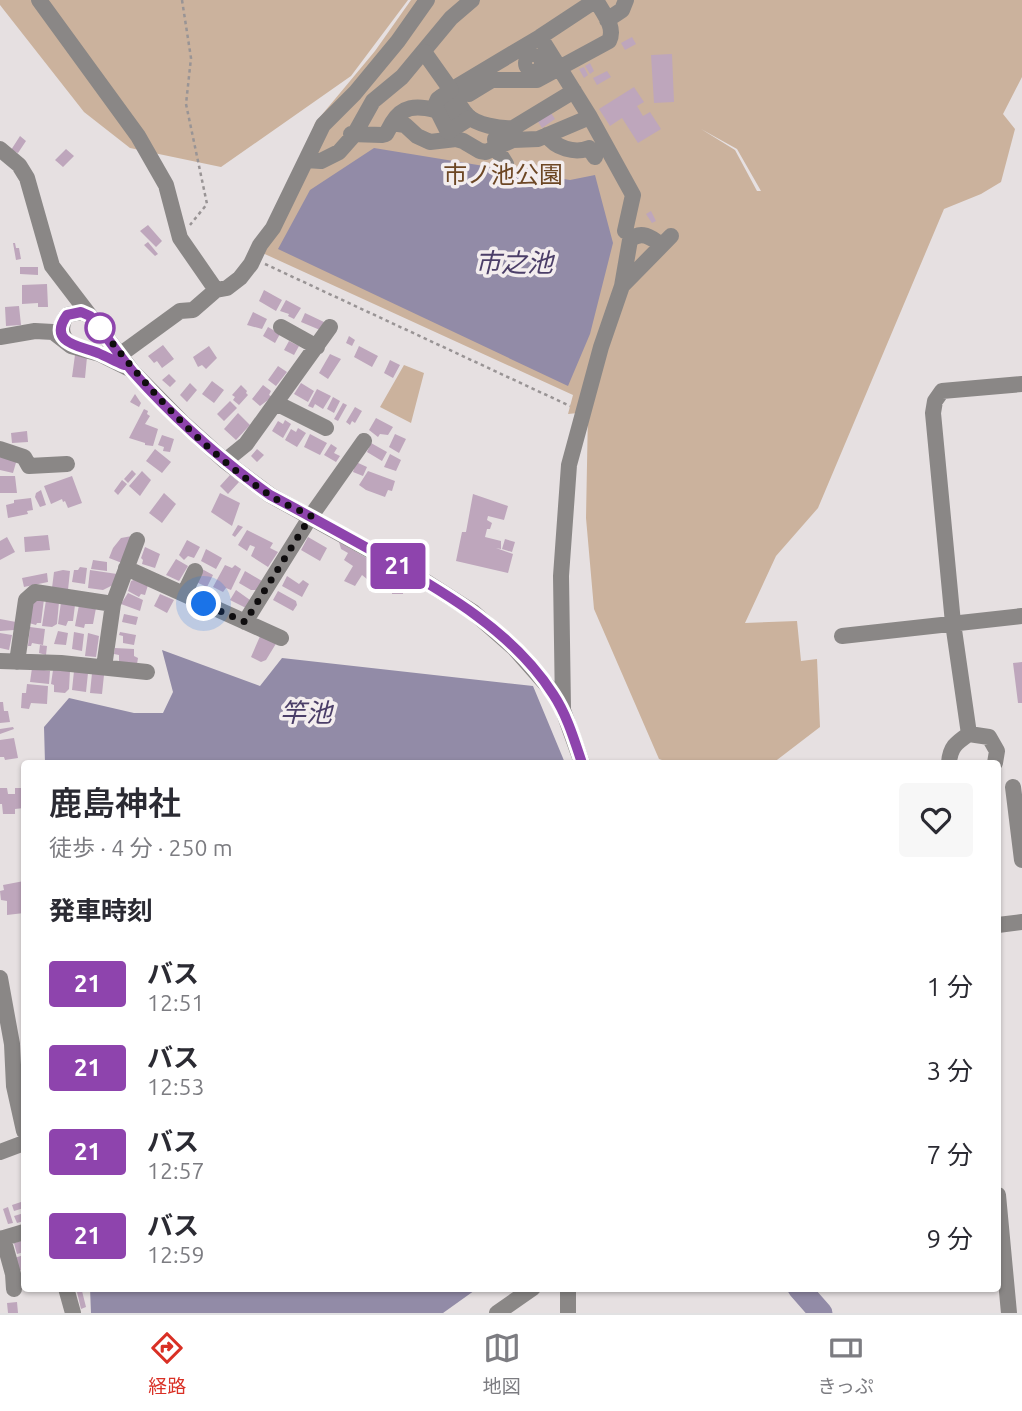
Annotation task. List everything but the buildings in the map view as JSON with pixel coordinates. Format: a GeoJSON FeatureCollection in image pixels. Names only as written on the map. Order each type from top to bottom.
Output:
{"type":"FeatureCollection","features":[{"type":"Feature","properties":{"kind":"street"},"geometry":{"type":"LineString","coordinates":[[38,0],[138,136],[166,186],[180,237],[216,290]]}},
{"type":"Feature","properties":{"kind":"street"},"geometry":{"type":"LineString","coordinates":[[121,354],[180,311],[193,310],[216,290],[227,288],[240,278],[273,228],[323,125],[355,93],[398,41],[427,0]]}},
{"type":"Feature","properties":{"kind":"street"},"geometry":{"type":"LineString","coordinates":[[306,160],[321,161],[339,152],[349,131],[373,101],[402,77],[451,18],[472,0]]}},
{"type":"Feature","properties":{"kind":"street"},"geometry":{"type":"LineString","coordinates":[[442,99],[596,0],[612,34],[609,41],[537,80],[532,66],[540,37]]}},
{"type":"Feature","properties":{"kind":"street"},"geometry":{"type":"LineString","coordinates":[[607,20],[622,10],[626,0]]}},
{"type":"Feature","properties":{"kind":"street"},"geometry":{"type":"LineString","coordinates":[[540,37],[574,91],[594,138],[633,195],[625,232]]}},
{"type":"Feature","properties":{"kind":"street"},"geometry":{"type":"LineString","coordinates":[[424,52],[442,99],[463,141],[480,151],[496,149],[513,140],[538,139],[547,135],[594,138]]}},
{"type":"Feature","properties":{"kind":"street"},"geometry":{"type":"LineString","coordinates":[[502,59],[532,66]]}},
{"type":"Feature","properties":{"kind":"street"},"geometry":{"type":"LineString","coordinates":[[502,59],[503,80]]}},
{"type":"Feature","properties":{"kind":"street"},"geometry":{"type":"LineString","coordinates":[[387,129],[399,113],[409,108],[469,94],[492,80],[503,80],[532,66]]}},
{"type":"Feature","properties":{"kind":"street"},"geometry":{"type":"LineString","coordinates":[[349,131],[405,125],[417,136],[430,142],[457,128],[513,128],[574,91]]}},
{"type":"Feature","properties":{"kind":"street"},"geometry":{"type":"LineString","coordinates":[[442,99],[457,128]]}},
{"type":"Feature","properties":{"kind":"street"},"geometry":{"type":"LineString","coordinates":[[497,127],[496,149],[506,164]]}},
{"type":"Feature","properties":{"kind":"street"},"geometry":{"type":"LineString","coordinates":[[547,135],[555,145],[582,150],[589,148],[594,138]]}},
{"type":"Feature","properties":{"kind":"street"},"geometry":{"type":"LineString","coordinates":[[0,149],[19,165],[27,178],[52,266],[133,372],[225,461],[270,495],[420,578],[473,612],[514,648],[552,691],[564,710],[581,760]]}},
{"type":"Feature","properties":{"kind":"street"},"geometry":{"type":"LineString","coordinates":[[564,710],[561,576],[569,465],[582,411],[622,286],[630,240],[642,234],[666,241],[622,286]]}},
{"type":"Feature","properties":{"kind":"street"},"geometry":{"type":"LineString","coordinates":[[75,347],[64,339],[61,331],[63,321],[67,315],[75,312],[90,316]]}},
{"type":"Feature","properties":{"kind":"street"},"geometry":{"type":"LineString","coordinates":[[281,327],[317,347]]}},
{"type":"Feature","properties":{"kind":"street"},"geometry":{"type":"LineString","coordinates":[[225,461],[246,444],[330,327]]}},
{"type":"Feature","properties":{"kind":"street"},"geometry":{"type":"LineString","coordinates":[[0,337],[35,331],[53,332],[71,346],[100,354],[133,372]]}},
{"type":"Feature","properties":{"kind":"street"},"geometry":{"type":"LineString","coordinates":[[969,734],[953,623],[933,414],[934,401],[942,391],[1022,384]]}},
{"type":"Feature","properties":{"kind":"street"},"geometry":{"type":"LineString","coordinates":[[276,403],[326,429]]}},
{"type":"Feature","properties":{"kind":"street"},"geometry":{"type":"LineString","coordinates":[[245,622],[311,516],[364,441]]}},
{"type":"Feature","properties":{"kind":"street"},"geometry":{"type":"LineString","coordinates":[[0,449],[24,457],[29,466],[67,464]]}},
{"type":"Feature","properties":{"kind":"street"},"geometry":{"type":"LineString","coordinates":[[104,667],[113,604],[137,540]]}},
{"type":"Feature","properties":{"kind":"street"},"geometry":{"type":"LineString","coordinates":[[126,568],[281,638]]}},
{"type":"Feature","properties":{"kind":"street"},"geometry":{"type":"LineString","coordinates":[[184,594],[195,570]]}},
{"type":"Feature","properties":{"kind":"street"},"geometry":{"type":"LineString","coordinates":[[17,662],[26,600],[35,592],[113,604]]}},
{"type":"Feature","properties":{"kind":"street"},"geometry":{"type":"LineString","coordinates":[[842,635],[1022,616]]}},
{"type":"Feature","properties":{"kind":"street"},"geometry":{"type":"LineString","coordinates":[[0,661],[146,672]]}},
{"type":"Feature","properties":{"kind":"street"},"geometry":{"type":"LineString","coordinates":[[949,760],[950,751],[956,743],[969,734],[989,737],[997,751],[996,760]]}},
{"type":"Feature","properties":{"kind":"street"},"geometry":{"type":"LineString","coordinates":[[1013,787],[1022,860]]}},
{"type":"Feature","properties":{"kind":"street"},"geometry":{"type":"LineString","coordinates":[[1001,925],[1022,922]]}},
{"type":"Feature","properties":{"kind":"street"},"geometry":{"type":"LineString","coordinates":[[0,978],[21,1105]]}},
{"type":"Feature","properties":{"kind":"street"},"geometry":{"type":"LineString","coordinates":[[0,1152],[21,1144]]}},
{"type":"Feature","properties":{"kind":"street"},"geometry":{"type":"LineString","coordinates":[[14,1289],[13,1274],[2,1239],[21,1233]]}},
{"type":"Feature","properties":{"kind":"street"},"geometry":{"type":"LineString","coordinates":[[1009,1313],[1001,1269],[1022,1268]]}},
{"type":"Feature","properties":{"kind":"street"},"geometry":{"type":"LineString","coordinates":[[67,1292],[73,1313]]}},
{"type":"Feature","properties":{"kind":"street"},"geometry":{"type":"LineString","coordinates":[[497,1313],[527,1292]]}},
{"type":"Feature","properties":{"kind":"street"},"geometry":{"type":"LineString","coordinates":[[568,1292],[568,1313]]}},
{"type":"Feature","properties":{"kind":"path"},"geometry":{"type":"LineString","coordinates":[[180,237],[207,204],[186,104],[191,58],[182,0]]}},
{"type":"Feature","properties":{"kind":"path"},"geometry":{"type":"LineString","coordinates":[[253,258],[523,386],[582,411]]}},
{"type":"Feature","properties":{"kind":"green space"},"geometry":{"type":"Polygon","coordinates":[[[0,0],[408,0],[351,76],[221,167],[130,148],[84,112],[0,5],[0,0]]]}},
{"type":"Feature","properties":{"kind":"green space","name":"市ノ池公園"},"geometry":{"type":"Polygon","coordinates":[[[411,0],[1022,0],[1022,77],[1003,114],[1015,129],[1001,182],[981,194],[944,209],[818,508],[776,556],[745,623],[797,621],[801,661],[817,659],[820,727],[777,760],[659,759],[594,609],[586,518],[588,412],[568,414],[573,395],[256,250],[306,150],[315,123],[375,51],[411,0]],[[701,129],[735,150],[757,191],[761,191],[737,149],[701,129]]]}},
{"type":"Feature","properties":{"kind":"green space"},"geometry":{"type":"Polygon","coordinates":[[[404,365],[424,373],[411,423],[380,407],[404,365]]]}},
{"type":"Feature","properties":{"kind":"water","name":"市之池"},"geometry":{"type":"Polygon","coordinates":[[[374,148],[570,180],[595,175],[613,243],[590,334],[568,386],[278,249],[310,190],[374,148]]]}},
{"type":"Feature","properties":{"kind":"water","name":"竿池"},"geometry":{"type":"Polygon","coordinates":[[[162,650],[260,686],[282,658],[533,686],[564,760],[45,760],[44,727],[69,698],[134,713],[163,713],[173,692],[162,650]]]}},
{"type":"Feature","properties":{"kind":"water"},"geometry":{"type":"Polygon","coordinates":[[[90,1292],[472,1292],[443,1313],[91,1313],[90,1292]]]}},
{"type":"Feature","properties":{"kind":"waterway"},"geometry":{"type":"LineString","coordinates":[[803,1292],[821,1313]]}},
{"type":"Feature","properties":{"kind":"bus line","name":"21"},"geometry":{"type":"LineString","coordinates":[[124,365],[75,347],[64,339],[61,331],[67,315],[81,312],[90,316],[133,372],[184,424],[248,480],[270,495],[420,578],[473,612],[514,648],[552,691],[564,710],[581,760]]}},
{"type":"Feature","properties":{"kind":"route"},"geometry":{"type":"LineString","coordinates":[[100,328],[99,326],[133,372],[225,461],[270,495],[311,516],[245,622],[204,604]]}}]}
